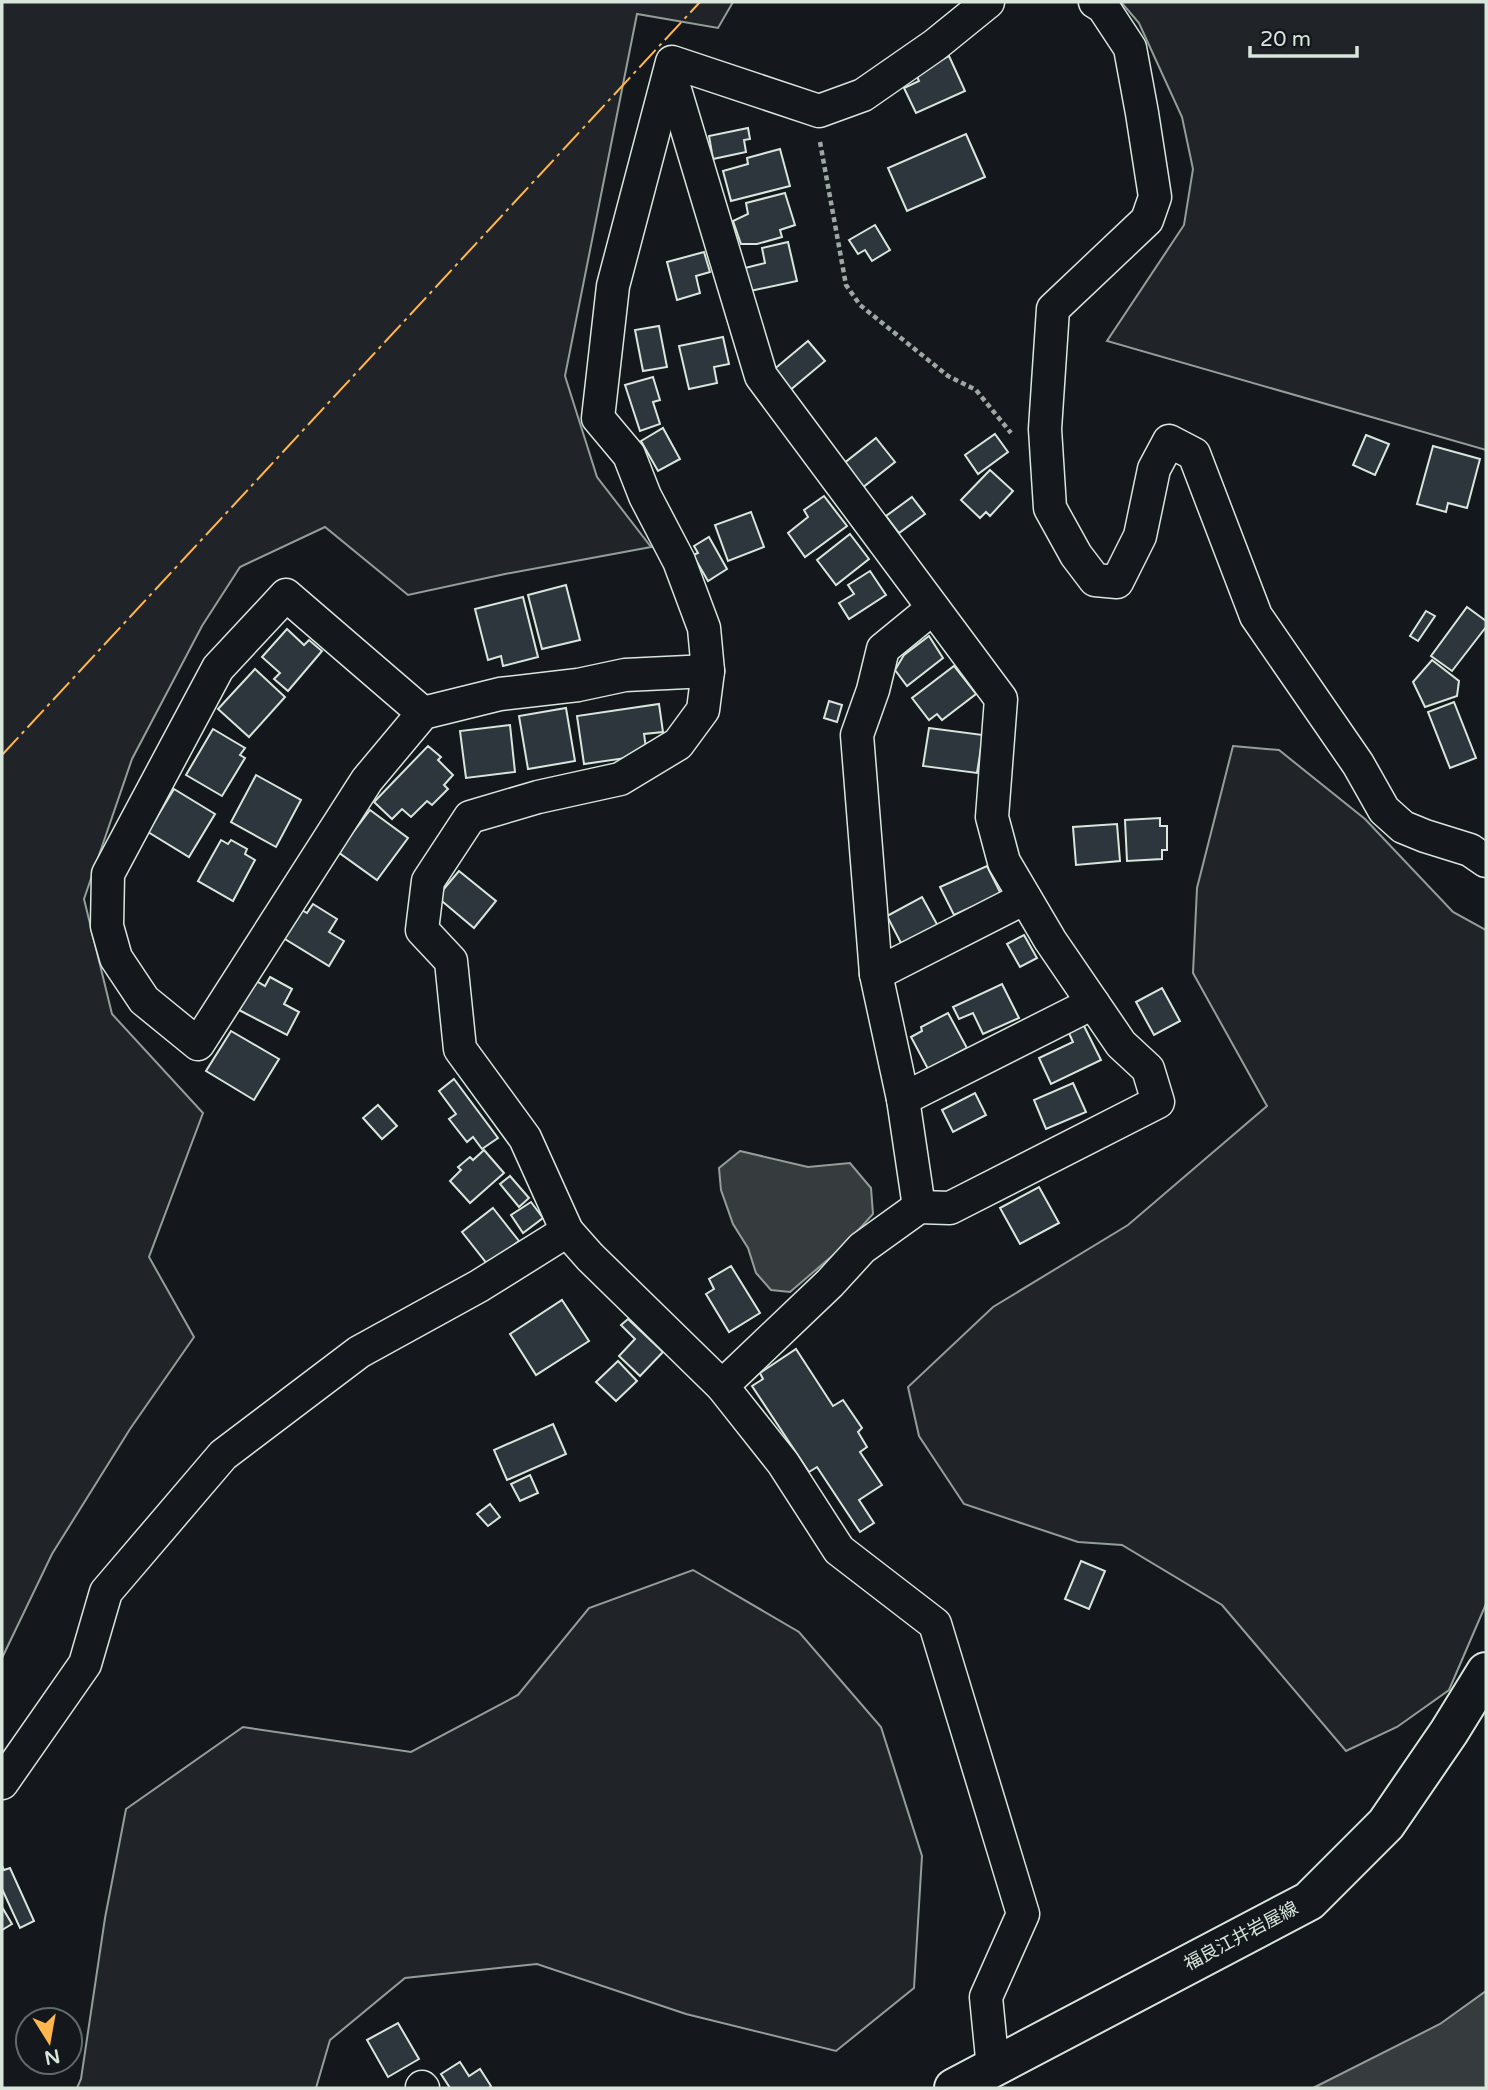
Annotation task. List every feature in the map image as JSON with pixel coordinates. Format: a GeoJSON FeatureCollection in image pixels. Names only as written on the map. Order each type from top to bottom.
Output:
{"type":"FeatureCollection","features":[{"type":"Feature","properties":{"kind":"main road","name":"福良江井岩屋線"},"geometry":{"type":"LineString","coordinates":[[954,2088],[1309,1900],[1386,1824],[1486,1672]]}},
{"type":"Feature","properties":{"kind":"street"},"geometry":{"type":"LineString","coordinates":[[988,2],[935,46],[863,95],[819,111],[672,62],[613,286],[598,418],[629,456],[645,496],[680,561],[704,628],[708,671],[703,710],[678,744],[620,779],[538,797],[470,817],[428,881],[422,930],[451,961],[460,1049],[526,1138],[567,1231],[590,1257],[722,1385],[783,1463],[839,1550],[935,1624],[1023,1914],[986,1997],[993,2068]]}},
{"type":"Feature","properties":{"kind":"street"},"geometry":{"type":"LineString","coordinates":[[1095,2],[1103,7],[1130,48],[1155,197],[1147,220],[1053,309],[1045,429],[1050,508],[1076,555],[1095,580],[1117,582],[1140,536],[1154,469],[1169,441],[1194,454],[1256,617],[1358,764],[1384,810],[1403,827],[1470,850],[1486,861]]}},
{"type":"Feature","properties":{"kind":"street"},"geometry":{"type":"LineString","coordinates":[[670,73],[761,376],[1001,699],[992,817],[1004,862],[1050,940],[1121,1044],[1148,1069],[1158,1102],[950,1209],[919,1207],[862,1248],[830,1283],[722,1385]]}},
{"type":"Feature","properties":{"kind":"street"},"geometry":{"type":"LineString","coordinates":[[422,713],[286,595],[218,668],[108,874],[107,926],[116,958],[144,1000],[198,1044],[367,780],[422,713],[500,694],[578,685],[625,675],[708,671]]}},
{"type":"Feature","properties":{"kind":"street"},"geometry":{"type":"LineString","coordinates":[[919,1207],[903,1099],[876,974],[857,735],[873,690],[883,649],[933,608]]}},
{"type":"Feature","properties":{"kind":"street"},"geometry":{"type":"LineString","coordinates":[[876,974],[1025,898]]}},
{"type":"Feature","properties":{"kind":"street"},"geometry":{"type":"LineString","coordinates":[[903,1099],[1093,1003]]}},
{"type":"Feature","properties":{"kind":"street"},"geometry":{"type":"LineString","coordinates":[[2,1783],[85,1664],[106,1592],[223,1455],[359,1352],[479,1286],[567,1231]]}},
{"type":"Feature","properties":{"kind":"path"},"geometry":{"type":"LineString","coordinates":[[807,106],[822,147],[846,285],[860,305],[948,376],[976,390],[1012,434]]}},
{"type":"Feature","properties":{"kind":"shaded area"},"geometry":{"type":"Polygon","coordinates":[[[2,2],[733,2],[718,28],[637,14],[565,376],[597,477],[651,547],[408,595],[325,527],[240,567],[202,626],[132,759],[84,899],[112,1014],[203,1113],[149,1257],[194,1337],[130,1429],[52,1554],[2,1658],[2,2]]]}},
{"type":"Feature","properties":{"kind":"shaded area"},"geometry":{"type":"Polygon","coordinates":[[[1121,2],[1486,2],[1486,450],[1107,341],[1184,225],[1193,169],[1182,117],[1139,23],[1121,2]]]}},
{"type":"Feature","properties":{"kind":"shaded area"},"geometry":{"type":"Polygon","coordinates":[[[1233,746],[1279,750],[1365,819],[1453,912],[1486,930],[1486,1604],[1449,1690],[1397,1727],[1346,1751],[1222,1605],[1122,1545],[1078,1542],[964,1504],[919,1436],[908,1387],[993,1307],[1128,1225],[1267,1106],[1193,973],[1197,888],[1233,746]]]}},
{"type":"Feature","properties":{"kind":"shaded area"},"geometry":{"type":"Polygon","coordinates":[[[740,1151],[808,1167],[850,1163],[871,1188],[873,1214],[845,1245],[790,1292],[771,1290],[756,1273],[748,1248],[733,1224],[721,1190],[719,1168],[740,1151]]]}},
{"type":"Feature","properties":{"kind":"shaded area"},"geometry":{"type":"Polygon","coordinates":[[[693,1570],[799,1632],[881,1727],[922,1856],[914,1988],[836,2051],[686,2014],[537,1964],[405,1978],[330,2040],[316,2088],[77,2088],[81,2076],[84,2076],[84,2059],[105,1918],[126,1809],[243,1727],[411,1752],[518,1695],[589,1608],[693,1570]]]}},
{"type":"Feature","properties":{"kind":"shaded area"},"geometry":{"type":"Polygon","coordinates":[[[1486,1991],[1486,2088],[1313,2088],[1440,2024],[1486,1991]]]}},
{"type":"Feature","properties":{"kind":"building"},"geometry":{"type":"Polygon","coordinates":[[[949,56],[965,91],[916,113],[904,88],[919,81],[915,72],[949,56]]]}},
{"type":"Feature","properties":{"kind":"building"},"geometry":{"type":"Polygon","coordinates":[[[748,128],[750,139],[744,140],[746,152],[713,159],[709,136],[748,128]]]}},
{"type":"Feature","properties":{"kind":"building"},"geometry":{"type":"Polygon","coordinates":[[[966,134],[985,177],[907,211],[888,168],[966,134]]]}},
{"type":"Feature","properties":{"kind":"building"},"geometry":{"type":"Polygon","coordinates":[[[780,149],[790,186],[731,201],[723,171],[748,164],[747,158],[780,149]]]}},
{"type":"Feature","properties":{"kind":"building"},"geometry":{"type":"Polygon","coordinates":[[[785,193],[795,225],[780,230],[782,237],[757,244],[741,244],[733,221],[748,214],[746,203],[785,193]]]}},
{"type":"Feature","properties":{"kind":"building"},"geometry":{"type":"Polygon","coordinates":[[[875,225],[890,250],[872,261],[865,250],[858,254],[849,240],[875,225]]]}},
{"type":"Feature","properties":{"kind":"building"},"geometry":{"type":"Polygon","coordinates":[[[788,242],[797,281],[750,291],[745,268],[765,263],[762,248],[788,242]]]}},
{"type":"Feature","properties":{"kind":"building"},"geometry":{"type":"Polygon","coordinates":[[[704,252],[710,272],[696,276],[700,293],[677,300],[667,262],[704,252]]]}},
{"type":"Feature","properties":{"kind":"building"},"geometry":{"type":"Polygon","coordinates":[[[659,326],[667,367],[643,371],[635,330],[659,326]]]}},
{"type":"Feature","properties":{"kind":"building"},"geometry":{"type":"Polygon","coordinates":[[[723,337],[729,364],[714,367],[717,383],[689,389],[679,346],[723,337]]]}},
{"type":"Feature","properties":{"kind":"building"},"geometry":{"type":"Polygon","coordinates":[[[808,341],[825,361],[789,391],[772,371],[808,341]]]}},
{"type":"Feature","properties":{"kind":"building"},"geometry":{"type":"Polygon","coordinates":[[[653,377],[660,400],[653,402],[660,424],[640,431],[625,385],[653,377]]]}},
{"type":"Feature","properties":{"kind":"building"},"geometry":{"type":"Polygon","coordinates":[[[663,428],[680,459],[658,471],[641,441],[663,428]]]}},
{"type":"Feature","properties":{"kind":"building"},"geometry":{"type":"Polygon","coordinates":[[[995,434],[1008,452],[978,474],[965,455],[995,434]]]}},
{"type":"Feature","properties":{"kind":"building"},"geometry":{"type":"Polygon","coordinates":[[[1366,435],[1389,444],[1375,475],[1353,465],[1366,435]]]}},
{"type":"Feature","properties":{"kind":"building"},"geometry":{"type":"Polygon","coordinates":[[[876,438],[895,462],[862,488],[843,464],[876,438]]]}},
{"type":"Feature","properties":{"kind":"building"},"geometry":{"type":"Polygon","coordinates":[[[1433,446],[1480,459],[1467,508],[1448,503],[1446,512],[1417,504],[1433,446]]]}},
{"type":"Feature","properties":{"kind":"building"},"geometry":{"type":"Polygon","coordinates":[[[990,470],[1013,491],[990,516],[986,512],[980,518],[961,500],[990,470]]]}},
{"type":"Feature","properties":{"kind":"building"},"geometry":{"type":"Polygon","coordinates":[[[824,496],[847,526],[805,557],[788,533],[808,517],[804,510],[824,496]]]}},
{"type":"Feature","properties":{"kind":"building"},"geometry":{"type":"Polygon","coordinates":[[[912,497],[925,514],[899,533],[886,516],[912,497]]]}},
{"type":"Feature","properties":{"kind":"building"},"geometry":{"type":"Polygon","coordinates":[[[751,512],[764,547],[728,561],[715,525],[751,512]]]}},
{"type":"Feature","properties":{"kind":"building"},"geometry":{"type":"Polygon","coordinates":[[[850,534],[869,559],[836,585],[817,560],[850,534]]]}},
{"type":"Feature","properties":{"kind":"building"},"geometry":{"type":"Polygon","coordinates":[[[709,537],[727,569],[708,581],[693,555],[698,553],[694,546],[709,537]]]}},
{"type":"Feature","properties":{"kind":"building"},"geometry":{"type":"Polygon","coordinates":[[[870,571],[886,595],[849,619],[839,603],[854,594],[848,585],[870,571]]]}},
{"type":"Feature","properties":{"kind":"building"},"geometry":{"type":"Polygon","coordinates":[[[566,585],[580,640],[542,649],[528,595],[566,585]]]}},
{"type":"Feature","properties":{"kind":"building"},"geometry":{"type":"Polygon","coordinates":[[[523,597],[538,657],[503,666],[501,656],[488,660],[475,609],[523,597]]]}},
{"type":"Feature","properties":{"kind":"building"},"geometry":{"type":"Polygon","coordinates":[[[1467,607],[1486,621],[1486,627],[1452,671],[1431,656],[1467,607]]]}},
{"type":"Feature","properties":{"kind":"building"},"geometry":{"type":"Polygon","coordinates":[[[1426,611],[1435,616],[1418,641],[1410,636],[1426,611]]]}},
{"type":"Feature","properties":{"kind":"building"},"geometry":{"type":"Polygon","coordinates":[[[287,629],[304,645],[309,640],[322,651],[288,691],[274,679],[280,673],[262,657],[287,629]]]}},
{"type":"Feature","properties":{"kind":"building"},"geometry":{"type":"Polygon","coordinates":[[[929,636],[943,658],[907,686],[895,670],[904,655],[929,636]]]}},
{"type":"Feature","properties":{"kind":"building"},"geometry":{"type":"Polygon","coordinates":[[[1432,660],[1459,681],[1457,696],[1425,707],[1413,682],[1432,660]]]}},
{"type":"Feature","properties":{"kind":"building"},"geometry":{"type":"Polygon","coordinates":[[[954,666],[976,694],[942,720],[937,714],[929,720],[912,698],[954,666]]]}},
{"type":"Feature","properties":{"kind":"building"},"geometry":{"type":"Polygon","coordinates":[[[255,669],[285,697],[249,737],[218,709],[255,669]]]}},
{"type":"Feature","properties":{"kind":"building"},"geometry":{"type":"Polygon","coordinates":[[[829,701],[842,705],[837,722],[824,718],[829,701]]]}},
{"type":"Feature","properties":{"kind":"building"},"geometry":{"type":"Polygon","coordinates":[[[1454,702],[1476,758],[1450,768],[1428,712],[1454,702]]]}},
{"type":"Feature","properties":{"kind":"building"},"geometry":{"type":"Polygon","coordinates":[[[659,704],[663,732],[644,734],[647,755],[584,764],[577,716],[659,704]]]}},
{"type":"Feature","properties":{"kind":"building"},"geometry":{"type":"Polygon","coordinates":[[[566,708],[575,761],[528,769],[519,716],[566,708]]]}},
{"type":"Feature","properties":{"kind":"building"},"geometry":{"type":"Polygon","coordinates":[[[510,725],[515,772],[466,778],[460,731],[510,725]]]}},
{"type":"Feature","properties":{"kind":"building"},"geometry":{"type":"Polygon","coordinates":[[[929,728],[983,735],[977,773],[923,766],[929,728]]]}},
{"type":"Feature","properties":{"kind":"building"},"geometry":{"type":"Polygon","coordinates":[[[213,729],[245,748],[240,755],[245,758],[222,796],[186,775],[213,729]]]}},
{"type":"Feature","properties":{"kind":"building"},"geometry":{"type":"Polygon","coordinates":[[[428,746],[441,757],[438,760],[453,775],[444,785],[448,789],[432,805],[427,801],[411,817],[402,809],[392,819],[374,802],[428,746]]]}},
{"type":"Feature","properties":{"kind":"building"},"geometry":{"type":"Polygon","coordinates":[[[256,775],[301,800],[276,847],[231,822],[256,775]]]}},
{"type":"Feature","properties":{"kind":"building"},"geometry":{"type":"Polygon","coordinates":[[[174,789],[215,814],[189,857],[148,832],[174,789]]]}},
{"type":"Feature","properties":{"kind":"building"},"geometry":{"type":"Polygon","coordinates":[[[370,810],[408,838],[377,880],[338,852],[370,810]]]}},
{"type":"Feature","properties":{"kind":"building"},"geometry":{"type":"Polygon","coordinates":[[[1160,818],[1160,826],[1167,826],[1167,850],[1162,850],[1162,859],[1127,861],[1125,820],[1160,818]]]}},
{"type":"Feature","properties":{"kind":"building"},"geometry":{"type":"Polygon","coordinates":[[[1117,824],[1120,861],[1076,865],[1073,827],[1117,824]]]}},
{"type":"Feature","properties":{"kind":"building"},"geometry":{"type":"Polygon","coordinates":[[[221,840],[228,844],[231,840],[247,849],[245,854],[255,860],[233,901],[198,881],[221,840]]]}},
{"type":"Feature","properties":{"kind":"building"},"geometry":{"type":"Polygon","coordinates":[[[987,866],[1001,894],[954,915],[940,887],[987,866]]]}},
{"type":"Feature","properties":{"kind":"building"},"geometry":{"type":"Polygon","coordinates":[[[459,871],[496,901],[474,928],[437,897],[459,871]]]}},
{"type":"Feature","properties":{"kind":"building"},"geometry":{"type":"Polygon","coordinates":[[[922,897],[938,926],[902,945],[887,916],[922,897]]]}},
{"type":"Feature","properties":{"kind":"building"},"geometry":{"type":"Polygon","coordinates":[[[313,904],[337,919],[329,932],[344,941],[329,966],[280,936],[298,908],[307,913],[313,904]]]}},
{"type":"Feature","properties":{"kind":"building"},"geometry":{"type":"Polygon","coordinates":[[[1024,935],[1037,958],[1020,967],[1007,944],[1024,935]]]}},
{"type":"Feature","properties":{"kind":"building"},"geometry":{"type":"Polygon","coordinates":[[[270,977],[292,989],[284,1004],[299,1012],[287,1035],[237,1009],[253,979],[265,986],[270,977]]]}},
{"type":"Feature","properties":{"kind":"building"},"geometry":{"type":"Polygon","coordinates":[[[1002,984],[1019,1018],[983,1034],[973,1013],[959,1019],[953,1007],[1002,984]]]}},
{"type":"Feature","properties":{"kind":"building"},"geometry":{"type":"Polygon","coordinates":[[[1162,988],[1180,1021],[1154,1035],[1136,1002],[1162,988]]]}},
{"type":"Feature","properties":{"kind":"building"},"geometry":{"type":"Polygon","coordinates":[[[948,1013],[967,1048],[928,1069],[911,1037],[922,1031],[921,1027],[948,1013]]]}},
{"type":"Feature","properties":{"kind":"building"},"geometry":{"type":"Polygon","coordinates":[[[1083,1024],[1101,1060],[1051,1084],[1039,1058],[1073,1042],[1068,1031],[1083,1024]]]}},
{"type":"Feature","properties":{"kind":"building"},"geometry":{"type":"Polygon","coordinates":[[[231,1031],[279,1059],[254,1100],[206,1071],[231,1031]]]}},
{"type":"Feature","properties":{"kind":"building"},"geometry":{"type":"Polygon","coordinates":[[[454,1079],[498,1138],[482,1149],[473,1137],[467,1142],[449,1119],[456,1114],[439,1091],[454,1079]]]}},
{"type":"Feature","properties":{"kind":"building"},"geometry":{"type":"Polygon","coordinates":[[[1073,1083],[1086,1112],[1046,1129],[1034,1100],[1073,1083]]]}},
{"type":"Feature","properties":{"kind":"building"},"geometry":{"type":"Polygon","coordinates":[[[975,1093],[986,1115],[953,1132],[942,1110],[975,1093]]]}},
{"type":"Feature","properties":{"kind":"building"},"geometry":{"type":"Polygon","coordinates":[[[378,1105],[397,1126],[382,1139],[363,1118],[378,1105]]]}},
{"type":"Feature","properties":{"kind":"building"},"geometry":{"type":"Polygon","coordinates":[[[484,1150],[504,1173],[470,1203],[450,1181],[461,1170],[458,1167],[470,1157],[473,1160],[484,1150]]]}},
{"type":"Feature","properties":{"kind":"building"},"geometry":{"type":"Polygon","coordinates":[[[510,1176],[529,1198],[519,1207],[500,1184],[510,1176]]]}},
{"type":"Feature","properties":{"kind":"building"},"geometry":{"type":"Polygon","coordinates":[[[1039,1187],[1059,1223],[1020,1244],[1000,1208],[1039,1187]]]}},
{"type":"Feature","properties":{"kind":"building"},"geometry":{"type":"Polygon","coordinates":[[[531,1202],[543,1218],[523,1233],[511,1215],[531,1202]]]}},
{"type":"Feature","properties":{"kind":"building"},"geometry":{"type":"Polygon","coordinates":[[[493,1208],[519,1241],[488,1265],[462,1232],[493,1208]]]}},
{"type":"Feature","properties":{"kind":"building"},"geometry":{"type":"Polygon","coordinates":[[[731,1266],[760,1313],[729,1332],[706,1294],[714,1289],[709,1279],[731,1266]]]}},
{"type":"Feature","properties":{"kind":"building"},"geometry":{"type":"Polygon","coordinates":[[[562,1300],[589,1341],[536,1375],[510,1334],[562,1300]]]}},
{"type":"Feature","properties":{"kind":"building"},"geometry":{"type":"Polygon","coordinates":[[[628,1319],[663,1352],[640,1376],[619,1356],[635,1339],[621,1325],[628,1319]]]}},
{"type":"Feature","properties":{"kind":"building"},"geometry":{"type":"Polygon","coordinates":[[[796,1349],[833,1406],[843,1400],[862,1428],[858,1432],[867,1447],[860,1452],[882,1485],[859,1500],[874,1523],[860,1532],[817,1467],[809,1472],[752,1386],[763,1379],[760,1373],[796,1349]]]}},
{"type":"Feature","properties":{"kind":"building"},"geometry":{"type":"Polygon","coordinates":[[[618,1361],[637,1381],[616,1401],[596,1382],[618,1361]]]}},
{"type":"Feature","properties":{"kind":"building"},"geometry":{"type":"Polygon","coordinates":[[[553,1424],[566,1454],[507,1480],[494,1450],[553,1424]]]}},
{"type":"Feature","properties":{"kind":"building"},"geometry":{"type":"Polygon","coordinates":[[[530,1475],[538,1493],[520,1501],[511,1484],[530,1475]]]}},
{"type":"Feature","properties":{"kind":"building"},"geometry":{"type":"Polygon","coordinates":[[[490,1504],[500,1517],[488,1526],[477,1514],[490,1504]]]}},
{"type":"Feature","properties":{"kind":"building"},"geometry":{"type":"Polygon","coordinates":[[[1081,1561],[1105,1571],[1089,1609],[1065,1599],[1081,1561]]]}},
{"type":"Feature","properties":{"kind":"building"},"geometry":{"type":"Polygon","coordinates":[[[2,1866],[4,1870],[10,1868],[34,1921],[20,1928],[2,1889],[2,1866]]]}},
{"type":"Feature","properties":{"kind":"building"},"geometry":{"type":"Polygon","coordinates":[[[2,1907],[12,1924],[2,1930],[2,1907]]]}},
{"type":"Feature","properties":{"kind":"building"},"geometry":{"type":"Polygon","coordinates":[[[398,2023],[419,2059],[388,2077],[367,2040],[398,2023]]]}},
{"type":"Feature","properties":{"kind":"building"},"geometry":{"type":"Polygon","coordinates":[[[460,2062],[469,2076],[480,2069],[491,2086],[450,2088],[441,2074],[460,2062]]]}},
{"type":"Feature","properties":{"kind":"power"},"geometry":{"type":"LineString","coordinates":[[2,755],[700,2]]}}]}
